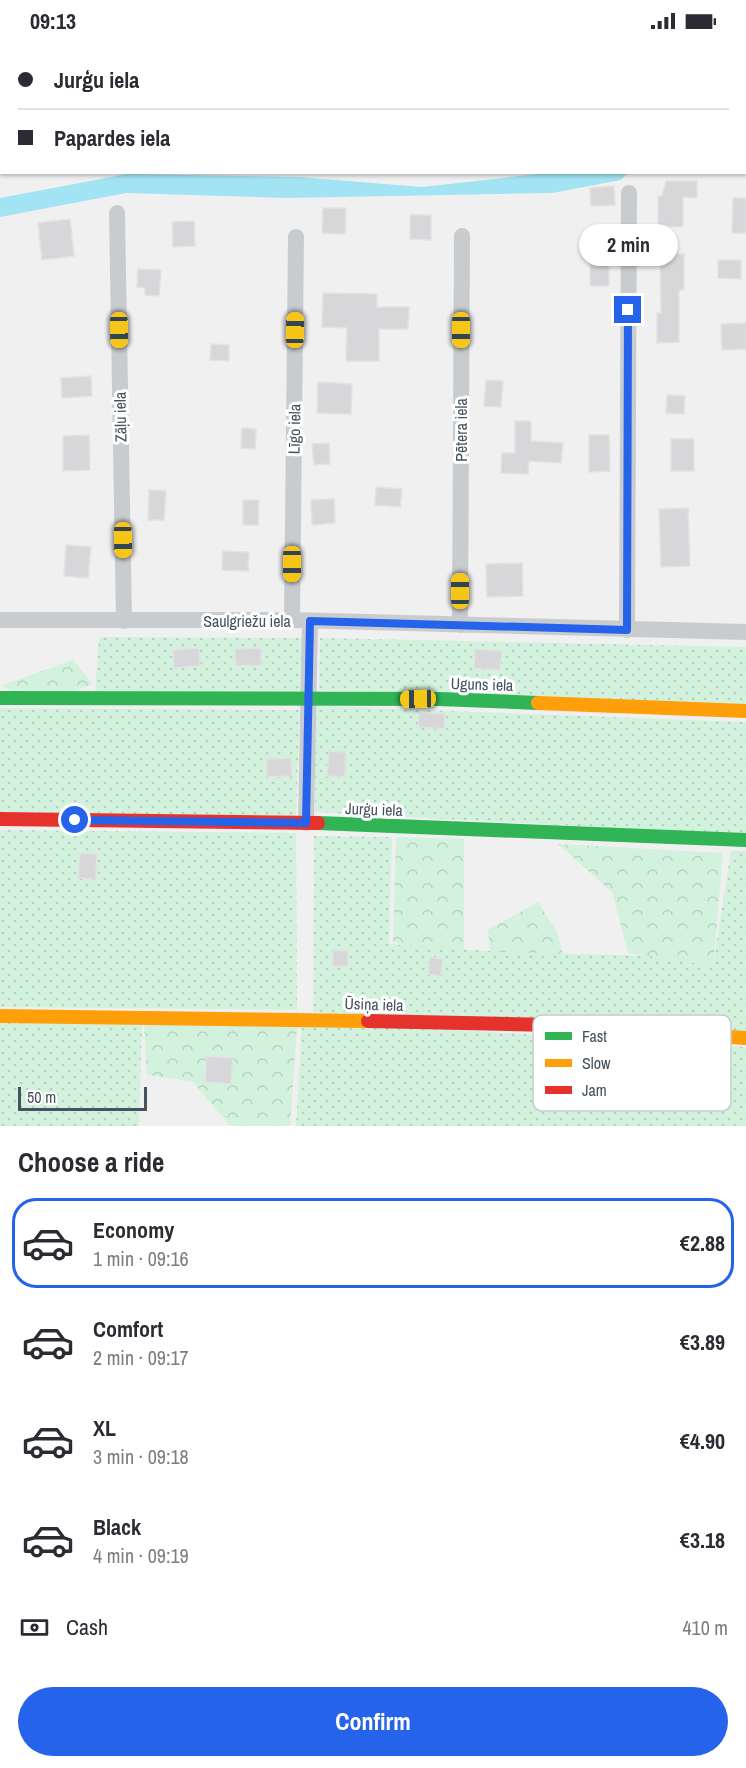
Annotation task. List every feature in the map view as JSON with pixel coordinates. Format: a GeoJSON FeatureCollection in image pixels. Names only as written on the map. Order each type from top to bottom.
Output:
{"type":"FeatureCollection","features":[{"type":"Feature","properties":{"kind":"street"},"geometry":{"type":"LineString","coordinates":[[627,630],[629,193]]}},
{"type":"Feature","properties":{"kind":"street","name":"Zāļu iela"},"geometry":{"type":"LineString","coordinates":[[117,213],[124,621]]}},
{"type":"Feature","properties":{"kind":"street","name":"Pētera iela"},"geometry":{"type":"LineString","coordinates":[[460,625],[462,236]]}},
{"type":"Feature","properties":{"kind":"street","name":"Līgo iela"},"geometry":{"type":"LineString","coordinates":[[292,620],[296,237]]}},
{"type":"Feature","properties":{"kind":"street","name":"Saulgriežu iela"},"geometry":{"type":"LineString","coordinates":[[0,620],[292,620],[746,632]]}},
{"type":"Feature","properties":{"kind":"street"},"geometry":{"type":"LineString","coordinates":[[306,823],[310,621]]}},
{"type":"Feature","properties":{"kind":"street","name":"Uguns iela"},"geometry":{"type":"LineString","coordinates":[[0,698],[439,699],[746,711]]}},
{"type":"Feature","properties":{"kind":"street","name":"Jurģu iela"},"geometry":{"type":"LineString","coordinates":[[0,819],[306,823],[746,840]]}},
{"type":"Feature","properties":{"kind":"street","name":"Ūsiņa iela"},"geometry":{"type":"LineString","coordinates":[[0,1017],[305,1019],[533,1025]]}},
{"type":"Feature","properties":{"kind":"street","name":"Ūsiņa iela"},"geometry":{"type":"LineString","coordinates":[[731,1037],[746,1038]]}},
{"type":"Feature","properties":{"kind":"green space"},"geometry":{"type":"Polygon","coordinates":[[[99,637],[303,638],[301,693],[95,692],[99,637]]]}},
{"type":"Feature","properties":{"kind":"green space"},"geometry":{"type":"Polygon","coordinates":[[[320,638],[746,647],[746,706],[319,690],[320,638]]]}},
{"type":"Feature","properties":{"kind":"green space"},"geometry":{"type":"Polygon","coordinates":[[[73,660],[93,684],[42,703],[0,686],[73,660]]]}},
{"type":"Feature","properties":{"kind":"green space"},"geometry":{"type":"Polygon","coordinates":[[[315,706],[746,722],[746,835],[315,812],[315,706]]]}},
{"type":"Feature","properties":{"kind":"green space"},"geometry":{"type":"Polygon","coordinates":[[[0,708],[300,710],[296,816],[0,812],[0,708]]]}},
{"type":"Feature","properties":{"kind":"green space"},"geometry":{"type":"Polygon","coordinates":[[[0,830],[296,833],[297,1010],[0,1007],[0,830]]]}},
{"type":"Feature","properties":{"kind":"green space"},"geometry":{"type":"Polygon","coordinates":[[[314,836],[392,837],[389,944],[502,952],[651,956],[713,966],[731,851],[746,851],[746,1033],[731,1032],[731,1015],[533,1015],[533,1023],[313,1012],[314,836]]]}},
{"type":"Feature","properties":{"kind":"green space"},"geometry":{"type":"Polygon","coordinates":[[[396,837],[464,839],[464,965],[393,941],[396,837]]]}},
{"type":"Feature","properties":{"kind":"green space"},"geometry":{"type":"Polygon","coordinates":[[[558,844],[723,853],[713,969],[628,953],[612,892],[558,844]]]}},
{"type":"Feature","properties":{"kind":"green space"},"geometry":{"type":"Polygon","coordinates":[[[538,902],[557,932],[567,969],[491,958],[488,930],[538,902]]]}},
{"type":"Feature","properties":{"kind":"green space"},"geometry":{"type":"Polygon","coordinates":[[[302,1021],[533,1035],[533,1111],[731,1111],[731,1046],[746,1047],[746,1126],[296,1126],[302,1021]]]}},
{"type":"Feature","properties":{"kind":"green space"},"geometry":{"type":"Polygon","coordinates":[[[0,1023],[142,1025],[139,1126],[0,1126],[0,1023]]]}},
{"type":"Feature","properties":{"kind":"green space"},"geometry":{"type":"Polygon","coordinates":[[[144,1024],[297,1026],[290,1126],[230,1126],[193,1082],[147,1075],[144,1024]]]}},
{"type":"Feature","properties":{"kind":"water"},"geometry":{"type":"Polygon","coordinates":[[[127,174],[299,177],[422,187],[538,174],[627,174],[621,180],[552,193],[286,198],[126,193],[0,217],[0,198],[127,174]]]}},
{"type":"Feature","properties":{"kind":"building"},"geometry":{"type":"Polygon","coordinates":[[[666,181],[697,181],[697,198],[683,197],[683,227],[658,226],[658,196],[662,196],[666,181]]]}},
{"type":"Feature","properties":{"kind":"building"},"geometry":{"type":"Polygon","coordinates":[[[614,186],[615,205],[591,206],[590,188],[614,186]]]}},
{"type":"Feature","properties":{"kind":"building"},"geometry":{"type":"Polygon","coordinates":[[[733,198],[746,198],[746,233],[732,233],[733,198]]]}},
{"type":"Feature","properties":{"kind":"building"},"geometry":{"type":"Polygon","coordinates":[[[323,208],[346,208],[345,234],[322,233],[323,208]]]}},
{"type":"Feature","properties":{"kind":"building"},"geometry":{"type":"Polygon","coordinates":[[[410,215],[431,215],[431,240],[410,239],[410,215]]]}},
{"type":"Feature","properties":{"kind":"building"},"geometry":{"type":"Polygon","coordinates":[[[70,219],[74,256],[42,260],[38,223],[70,219]]]}},
{"type":"Feature","properties":{"kind":"building"},"geometry":{"type":"Polygon","coordinates":[[[194,221],[195,246],[173,247],[172,222],[194,221]]]}},
{"type":"Feature","properties":{"kind":"building"},"geometry":{"type":"Polygon","coordinates":[[[660,254],[684,254],[684,290],[679,290],[679,342],[657,343],[657,313],[661,313],[660,254]]]}},
{"type":"Feature","properties":{"kind":"building"},"geometry":{"type":"Polygon","coordinates":[[[718,260],[741,260],[741,279],[718,278],[718,260]]]}},
{"type":"Feature","properties":{"kind":"building"},"geometry":{"type":"Polygon","coordinates":[[[590,262],[609,262],[609,286],[590,286],[590,262]]]}},
{"type":"Feature","properties":{"kind":"building"},"geometry":{"type":"Polygon","coordinates":[[[138,269],[161,270],[159,296],[145,295],[145,288],[137,287],[138,269]]]}},
{"type":"Feature","properties":{"kind":"building"},"geometry":{"type":"Polygon","coordinates":[[[323,293],[377,294],[377,307],[409,307],[408,329],[379,329],[379,361],[346,361],[347,328],[322,327],[323,293]]]}},
{"type":"Feature","properties":{"kind":"building"},"geometry":{"type":"Polygon","coordinates":[[[746,323],[746,349],[722,350],[721,324],[746,323]]]}},
{"type":"Feature","properties":{"kind":"building"},"geometry":{"type":"Polygon","coordinates":[[[211,344],[229,345],[229,361],[210,360],[211,344]]]}},
{"type":"Feature","properties":{"kind":"building"},"geometry":{"type":"Polygon","coordinates":[[[91,376],[92,396],[62,398],[61,378],[91,376]]]}},
{"type":"Feature","properties":{"kind":"building"},"geometry":{"type":"Polygon","coordinates":[[[486,380],[503,381],[501,407],[484,406],[486,380]]]}},
{"type":"Feature","properties":{"kind":"building"},"geometry":{"type":"Polygon","coordinates":[[[318,382],[352,384],[351,414],[317,413],[318,382]]]}},
{"type":"Feature","properties":{"kind":"building"},"geometry":{"type":"Polygon","coordinates":[[[667,395],[685,396],[684,414],[666,413],[667,395]]]}},
{"type":"Feature","properties":{"kind":"building"},"geometry":{"type":"Polygon","coordinates":[[[515,421],[531,421],[531,441],[563,443],[561,463],[529,461],[528,474],[501,473],[502,453],[515,453],[515,421]]]}},
{"type":"Feature","properties":{"kind":"building"},"geometry":{"type":"Polygon","coordinates":[[[242,428],[256,429],[255,449],[241,448],[242,428]]]}},
{"type":"Feature","properties":{"kind":"building"},"geometry":{"type":"Polygon","coordinates":[[[89,435],[90,470],[63,471],[63,436],[89,435]]]}},
{"type":"Feature","properties":{"kind":"building"},"geometry":{"type":"Polygon","coordinates":[[[589,435],[609,435],[610,471],[589,472],[589,435]]]}},
{"type":"Feature","properties":{"kind":"building"},"geometry":{"type":"Polygon","coordinates":[[[671,439],[694,439],[694,471],[671,471],[671,439]]]}},
{"type":"Feature","properties":{"kind":"building"},"geometry":{"type":"Polygon","coordinates":[[[329,443],[330,464],[314,465],[312,444],[329,443]]]}},
{"type":"Feature","properties":{"kind":"building"},"geometry":{"type":"Polygon","coordinates":[[[376,487],[402,489],[400,507],[375,505],[376,487]]]}},
{"type":"Feature","properties":{"kind":"building"},"geometry":{"type":"Polygon","coordinates":[[[149,490],[166,491],[164,520],[148,520],[149,490]]]}},
{"type":"Feature","properties":{"kind":"building"},"geometry":{"type":"Polygon","coordinates":[[[334,499],[335,523],[312,525],[311,500],[334,499]]]}},
{"type":"Feature","properties":{"kind":"building"},"geometry":{"type":"Polygon","coordinates":[[[243,500],[259,500],[258,525],[243,525],[243,500]]]}},
{"type":"Feature","properties":{"kind":"building"},"geometry":{"type":"Polygon","coordinates":[[[688,508],[690,566],[661,567],[659,509],[688,508]]]}},
{"type":"Feature","properties":{"kind":"building"},"geometry":{"type":"Polygon","coordinates":[[[66,545],[91,547],[88,578],[64,576],[66,545]]]}},
{"type":"Feature","properties":{"kind":"building"},"geometry":{"type":"Polygon","coordinates":[[[223,551],[249,552],[248,571],[222,570],[223,551]]]}},
{"type":"Feature","properties":{"kind":"building"},"geometry":{"type":"Polygon","coordinates":[[[522,563],[523,596],[487,597],[486,564],[522,563]]]}},
{"type":"Feature","properties":{"kind":"building"},"geometry":{"type":"Polygon","coordinates":[[[199,648],[200,666],[174,668],[173,650],[199,648]]]}},
{"type":"Feature","properties":{"kind":"building"},"geometry":{"type":"Polygon","coordinates":[[[261,648],[261,665],[236,666],[235,649],[261,648]]]}},
{"type":"Feature","properties":{"kind":"building"},"geometry":{"type":"Polygon","coordinates":[[[475,649],[502,651],[500,670],[474,668],[475,649]]]}},
{"type":"Feature","properties":{"kind":"building"},"geometry":{"type":"Polygon","coordinates":[[[419,713],[445,714],[444,729],[418,727],[419,713]]]}},
{"type":"Feature","properties":{"kind":"building"},"geometry":{"type":"Polygon","coordinates":[[[329,751],[346,752],[345,777],[327,776],[329,751]]]}},
{"type":"Feature","properties":{"kind":"building"},"geometry":{"type":"Polygon","coordinates":[[[291,758],[292,776],[267,777],[266,759],[291,758]]]}},
{"type":"Feature","properties":{"kind":"building"},"geometry":{"type":"Polygon","coordinates":[[[80,853],[97,854],[96,879],[78,878],[80,853]]]}},
{"type":"Feature","properties":{"kind":"building"},"geometry":{"type":"Polygon","coordinates":[[[333,950],[348,951],[348,966],[333,966],[333,950]]]}},
{"type":"Feature","properties":{"kind":"building"},"geometry":{"type":"Polygon","coordinates":[[[430,957],[443,959],[441,976],[428,974],[430,957]]]}},
{"type":"Feature","properties":{"kind":"building"},"geometry":{"type":"Polygon","coordinates":[[[207,1056],[233,1058],[231,1084],[205,1082],[207,1056]]]}},
{"type":"Feature","properties":{"kind":"traffic: fast"},"geometry":{"type":"LineString","coordinates":[[0,698],[439,699],[538,703]]}},
{"type":"Feature","properties":{"kind":"traffic: fast"},"geometry":{"type":"LineString","coordinates":[[318,823],[746,840]]}},
{"type":"Feature","properties":{"kind":"traffic: slow"},"geometry":{"type":"LineString","coordinates":[[538,703],[746,711]]}},
{"type":"Feature","properties":{"kind":"traffic: slow"},"geometry":{"type":"LineString","coordinates":[[0,1016],[368,1021]]}},
{"type":"Feature","properties":{"kind":"traffic: slow"},"geometry":{"type":"LineString","coordinates":[[731,1037],[746,1038]]}},
{"type":"Feature","properties":{"kind":"traffic: jam"},"geometry":{"type":"LineString","coordinates":[[0,819],[318,823]]}},
{"type":"Feature","properties":{"kind":"traffic: jam"},"geometry":{"type":"LineString","coordinates":[[368,1021],[533,1025]]}},
{"type":"Feature","properties":{"kind":"route"},"geometry":{"type":"LineString","coordinates":[[75,820],[306,823],[310,621],[627,630],[628,310]]}}]}
